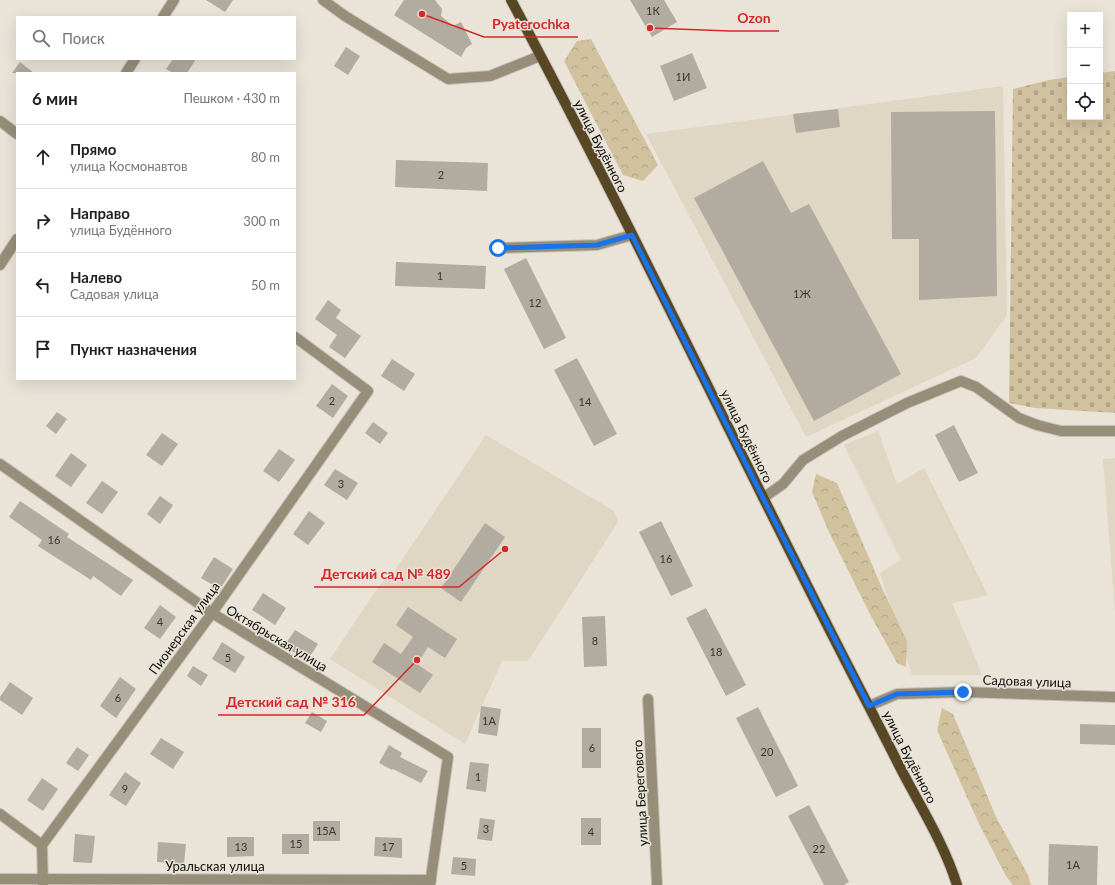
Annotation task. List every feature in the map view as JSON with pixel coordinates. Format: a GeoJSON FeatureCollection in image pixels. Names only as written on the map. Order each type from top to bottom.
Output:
{"type":"FeatureCollection","features":[{"type":"Feature","properties":{"kind":"main road","name":"улица Будённого"},"geometry":{"type":"LineString","coordinates":[[511,0],[632,235],[763,498],[932,829],[957,885]]}},
{"type":"Feature","properties":{"kind":"street"},"geometry":{"type":"LineString","coordinates":[[164,16],[174,0]]}},
{"type":"Feature","properties":{"kind":"street"},"geometry":{"type":"LineString","coordinates":[[323,0],[345,16],[448,79],[490,76],[540,56]]}},
{"type":"Feature","properties":{"kind":"street"},"geometry":{"type":"LineString","coordinates":[[127,72],[134,60]]}},
{"type":"Feature","properties":{"kind":"street"},"geometry":{"type":"LineString","coordinates":[[0,122],[16,133]]}},
{"type":"Feature","properties":{"kind":"street"},"geometry":{"type":"LineString","coordinates":[[498,248],[597,245],[632,235]]}},
{"type":"Feature","properties":{"kind":"street"},"geometry":{"type":"LineString","coordinates":[[0,265],[16,241]]}},
{"type":"Feature","properties":{"kind":"street","name":"Пионерская улица"},"geometry":{"type":"LineString","coordinates":[[42,845],[212,613],[368,391],[296,338]]}},
{"type":"Feature","properties":{"kind":"street"},"geometry":{"type":"LineString","coordinates":[[763,498],[783,484],[803,460],[842,436],[907,403],[961,381],[976,387],[1019,418],[1037,425],[1060,431],[1115,431]]}},
{"type":"Feature","properties":{"kind":"street","name":"Октябрьская улица"},"geometry":{"type":"LineString","coordinates":[[0,464],[212,613],[448,757],[430,882]]}},
{"type":"Feature","properties":{"kind":"street","name":"Садовая улица"},"geometry":{"type":"LineString","coordinates":[[869,706],[897,694],[963,692],[1115,697]]}},
{"type":"Feature","properties":{"kind":"street","name":"улица Берегового"},"geometry":{"type":"LineString","coordinates":[[648,699],[657,885]]}},
{"type":"Feature","properties":{"kind":"street"},"geometry":{"type":"LineString","coordinates":[[0,814],[42,845],[43,882]]}},
{"type":"Feature","properties":{"kind":"street","name":"Уральская улица"},"geometry":{"type":"LineString","coordinates":[[0,879],[43,882],[430,882]]}},
{"type":"Feature","properties":{"kind":"shaded area"},"geometry":{"type":"Polygon","coordinates":[[[1003,86],[1007,315],[976,358],[806,437],[646,134],[1003,86]]]}},
{"type":"Feature","properties":{"kind":"shaded area"},"geometry":{"type":"Polygon","coordinates":[[[878,431],[897,484],[924,468],[988,595],[952,603],[982,675],[912,675],[880,573],[901,560],[844,445],[878,431]]]}},
{"type":"Feature","properties":{"kind":"shaded area"},"geometry":{"type":"Polygon","coordinates":[[[486,435],[614,511],[618,522],[528,661],[502,661],[465,744],[330,659],[387,574],[391,576],[486,435]]]}},
{"type":"Feature","properties":{"kind":"shaded area"},"geometry":{"type":"Polygon","coordinates":[[[1115,458],[1115,611],[1103,459],[1115,458]]]}},
{"type":"Feature","properties":{"kind":"green space"},"geometry":{"type":"Polygon","coordinates":[[[591,39],[658,165],[643,181],[623,175],[564,61],[577,41],[591,39]]]}},
{"type":"Feature","properties":{"kind":"green space"},"geometry":{"type":"Polygon","coordinates":[[[1115,71],[1115,413],[1035,408],[1009,403],[1013,89],[1049,80],[1067,77],[1067,120],[1103,120],[1103,73],[1115,71]]]}},
{"type":"Feature","properties":{"kind":"green space"},"geometry":{"type":"Polygon","coordinates":[[[816,474],[837,483],[882,588],[907,641],[906,667],[897,663],[871,616],[829,532],[812,492],[816,474]]]}},
{"type":"Feature","properties":{"kind":"green space"},"geometry":{"type":"Polygon","coordinates":[[[942,708],[953,714],[996,817],[1028,875],[1031,885],[1013,885],[1006,876],[979,824],[937,730],[942,708]]]}},
{"type":"Feature","properties":{"kind":"building"},"geometry":{"type":"Polygon","coordinates":[[[206,0],[233,0],[225,12],[206,0]]]}},
{"type":"Feature","properties":{"kind":"building"},"geometry":{"type":"Polygon","coordinates":[[[404,0],[435,0],[442,9],[441,16],[453,26],[461,22],[472,44],[466,48],[461,57],[394,15],[404,0]]]}},
{"type":"Feature","properties":{"kind":"building"},"geometry":{"type":"Polygon","coordinates":[[[630,0],[664,0],[677,22],[652,37],[630,0]]]}},
{"type":"Feature","properties":{"kind":"building"},"geometry":{"type":"Polygon","coordinates":[[[346,47],[360,56],[348,75],[334,66],[346,47]]]}},
{"type":"Feature","properties":{"kind":"building"},"geometry":{"type":"Polygon","coordinates":[[[692,53],[707,88],[674,101],[660,66],[692,53]]]}},
{"type":"Feature","properties":{"kind":"building"},"geometry":{"type":"Polygon","coordinates":[[[172,60],[195,60],[188,72],[171,72],[166,69],[172,60]]]}},
{"type":"Feature","properties":{"kind":"building"},"geometry":{"type":"Polygon","coordinates":[[[20,62],[33,72],[16,72],[12,73],[20,62]]]}},
{"type":"Feature","properties":{"kind":"building"},"geometry":{"type":"Polygon","coordinates":[[[838,109],[840,127],[796,133],[793,114],[838,109]]]}},
{"type":"Feature","properties":{"kind":"building"},"geometry":{"type":"Polygon","coordinates":[[[995,111],[997,296],[919,300],[919,239],[892,239],[891,112],[995,111]]]}},
{"type":"Feature","properties":{"kind":"building"},"geometry":{"type":"Polygon","coordinates":[[[396,160],[488,163],[487,191],[395,187],[396,160]]]}},
{"type":"Feature","properties":{"kind":"building"},"geometry":{"type":"Polygon","coordinates":[[[763,161],[791,213],[809,204],[901,374],[814,421],[694,198],[763,161]]]}},
{"type":"Feature","properties":{"kind":"building"},"geometry":{"type":"Polygon","coordinates":[[[526,258],[566,338],[544,349],[504,269],[526,258]]]}},
{"type":"Feature","properties":{"kind":"building"},"geometry":{"type":"Polygon","coordinates":[[[396,262],[486,266],[485,289],[395,286],[396,262]]]}},
{"type":"Feature","properties":{"kind":"building"},"geometry":{"type":"Polygon","coordinates":[[[328,300],[341,310],[336,318],[361,336],[345,358],[329,347],[337,335],[315,319],[328,300]]]}},
{"type":"Feature","properties":{"kind":"building"},"geometry":{"type":"Polygon","coordinates":[[[577,358],[617,434],[594,446],[554,370],[577,358]]]}},
{"type":"Feature","properties":{"kind":"building"},"geometry":{"type":"Polygon","coordinates":[[[392,359],[415,374],[404,391],[381,376],[392,359]]]}},
{"type":"Feature","properties":{"kind":"building"},"geometry":{"type":"Polygon","coordinates":[[[332,384],[348,396],[333,418],[316,406],[332,384]]]}},
{"type":"Feature","properties":{"kind":"building"},"geometry":{"type":"Polygon","coordinates":[[[57,412],[67,419],[56,434],[46,426],[57,412]]]}},
{"type":"Feature","properties":{"kind":"building"},"geometry":{"type":"Polygon","coordinates":[[[373,422],[388,433],[380,444],[365,433],[373,422]]]}},
{"type":"Feature","properties":{"kind":"building"},"geometry":{"type":"Polygon","coordinates":[[[954,425],[978,473],[959,482],[935,435],[954,425]]]}},
{"type":"Feature","properties":{"kind":"building"},"geometry":{"type":"Polygon","coordinates":[[[162,433],[178,444],[162,466],[146,455],[162,433]]]}},
{"type":"Feature","properties":{"kind":"building"},"geometry":{"type":"Polygon","coordinates":[[[279,449],[295,460],[279,482],[263,471],[279,449]]]}},
{"type":"Feature","properties":{"kind":"building"},"geometry":{"type":"Polygon","coordinates":[[[71,453],[87,465],[71,487],[55,476],[71,453]]]}},
{"type":"Feature","properties":{"kind":"building"},"geometry":{"type":"Polygon","coordinates":[[[335,469],[358,483],[347,500],[324,485],[335,469]]]}},
{"type":"Feature","properties":{"kind":"building"},"geometry":{"type":"Polygon","coordinates":[[[102,481],[118,492],[102,514],[86,503],[102,481]]]}},
{"type":"Feature","properties":{"kind":"building"},"geometry":{"type":"Polygon","coordinates":[[[160,496],[173,505],[160,524],[147,514],[160,496]]]}},
{"type":"Feature","properties":{"kind":"building"},"geometry":{"type":"Polygon","coordinates":[[[20,501],[69,534],[67,537],[133,580],[121,596],[93,576],[91,580],[38,546],[42,540],[9,517],[20,501]]]}},
{"type":"Feature","properties":{"kind":"building"},"geometry":{"type":"Polygon","coordinates":[[[309,511],[325,523],[308,545],[293,534],[309,511]]]}},
{"type":"Feature","properties":{"kind":"building"},"geometry":{"type":"Polygon","coordinates":[[[661,521],[693,586],[671,596],[639,532],[661,521]]]}},
{"type":"Feature","properties":{"kind":"building"},"geometry":{"type":"Polygon","coordinates":[[[485,523],[505,537],[461,602],[441,588],[485,523]]]}},
{"type":"Feature","properties":{"kind":"building"},"geometry":{"type":"Polygon","coordinates":[[[214,557],[233,569],[220,589],[201,578],[214,557]]]}},
{"type":"Feature","properties":{"kind":"building"},"geometry":{"type":"Polygon","coordinates":[[[263,593],[286,608],[275,625],[252,610],[263,593]]]}},
{"type":"Feature","properties":{"kind":"building"},"geometry":{"type":"Polygon","coordinates":[[[160,605],[176,617],[160,639],[144,628],[160,605]]]}},
{"type":"Feature","properties":{"kind":"building"},"geometry":{"type":"Polygon","coordinates":[[[408,607],[457,639],[445,658],[428,647],[417,664],[433,675],[420,693],[372,662],[384,643],[401,654],[413,637],[396,625],[408,607]]]}},
{"type":"Feature","properties":{"kind":"building"},"geometry":{"type":"Polygon","coordinates":[[[706,608],[746,685],[726,696],[686,618],[706,608]]]}},
{"type":"Feature","properties":{"kind":"building"},"geometry":{"type":"Polygon","coordinates":[[[605,616],[607,666],[584,667],[582,617],[605,616]]]}},
{"type":"Feature","properties":{"kind":"building"},"geometry":{"type":"Polygon","coordinates":[[[295,630],[318,644],[307,661],[284,646],[295,630]]]}},
{"type":"Feature","properties":{"kind":"building"},"geometry":{"type":"Polygon","coordinates":[[[222,642],[245,657],[235,673],[212,659],[222,642]]]}},
{"type":"Feature","properties":{"kind":"building"},"geometry":{"type":"Polygon","coordinates":[[[193,666],[208,675],[201,686],[187,676],[193,666]]]}},
{"type":"Feature","properties":{"kind":"building"},"geometry":{"type":"Polygon","coordinates":[[[120,677],[136,689],[116,718],[100,706],[120,677]]]}},
{"type":"Feature","properties":{"kind":"building"},"geometry":{"type":"Polygon","coordinates":[[[10,682],[33,698],[22,715],[0,700],[0,697],[10,682]]]}},
{"type":"Feature","properties":{"kind":"building"},"geometry":{"type":"Polygon","coordinates":[[[481,706],[501,709],[497,736],[478,733],[481,706]]]}},
{"type":"Feature","properties":{"kind":"building"},"geometry":{"type":"Polygon","coordinates":[[[758,707],[798,786],[776,797],[736,718],[758,707]]]}},
{"type":"Feature","properties":{"kind":"building"},"geometry":{"type":"Polygon","coordinates":[[[312,712],[327,721],[321,732],[305,723],[312,712]]]}},
{"type":"Feature","properties":{"kind":"building"},"geometry":{"type":"Polygon","coordinates":[[[1080,724],[1115,725],[1115,745],[1080,744],[1080,724]]]}},
{"type":"Feature","properties":{"kind":"building"},"geometry":{"type":"Polygon","coordinates":[[[582,728],[601,728],[601,768],[582,768],[582,728]]]}},
{"type":"Feature","properties":{"kind":"building"},"geometry":{"type":"Polygon","coordinates":[[[161,738],[184,752],[173,769],[150,754],[161,738]]]}},
{"type":"Feature","properties":{"kind":"building"},"geometry":{"type":"Polygon","coordinates":[[[389,745],[402,753],[400,757],[428,771],[421,783],[379,763],[389,745]]]}},
{"type":"Feature","properties":{"kind":"building"},"geometry":{"type":"Polygon","coordinates":[[[77,747],[89,755],[78,771],[66,763],[77,747]]]}},
{"type":"Feature","properties":{"kind":"building"},"geometry":{"type":"Polygon","coordinates":[[[470,762],[489,764],[486,792],[466,789],[470,762]]]}},
{"type":"Feature","properties":{"kind":"building"},"geometry":{"type":"Polygon","coordinates":[[[125,772],[141,783],[126,806],[109,795],[125,772]]]}},
{"type":"Feature","properties":{"kind":"building"},"geometry":{"type":"Polygon","coordinates":[[[42,778],[58,789],[43,811],[27,800],[42,778]]]}},
{"type":"Feature","properties":{"kind":"building"},"geometry":{"type":"Polygon","coordinates":[[[809,805],[849,882],[844,885],[824,885],[788,816],[809,805]]]}},
{"type":"Feature","properties":{"kind":"building"},"geometry":{"type":"Polygon","coordinates":[[[480,818],[495,820],[492,841],[477,839],[480,818]]]}},
{"type":"Feature","properties":{"kind":"building"},"geometry":{"type":"Polygon","coordinates":[[[581,818],[601,818],[601,845],[581,845],[581,818]]]}},
{"type":"Feature","properties":{"kind":"building"},"geometry":{"type":"Polygon","coordinates":[[[313,821],[340,821],[340,841],[313,841],[313,821]]]}},
{"type":"Feature","properties":{"kind":"building"},"geometry":{"type":"Polygon","coordinates":[[[75,834],[95,836],[92,863],[73,862],[75,834]]]}},
{"type":"Feature","properties":{"kind":"building"},"geometry":{"type":"Polygon","coordinates":[[[282,834],[309,834],[309,854],[282,854],[282,834]]]}},
{"type":"Feature","properties":{"kind":"building"},"geometry":{"type":"Polygon","coordinates":[[[227,837],[254,837],[254,856],[227,857],[227,837]]]}},
{"type":"Feature","properties":{"kind":"building"},"geometry":{"type":"Polygon","coordinates":[[[375,837],[402,838],[402,858],[374,856],[375,837]]]}},
{"type":"Feature","properties":{"kind":"building"},"geometry":{"type":"Polygon","coordinates":[[[158,842],[186,844],[184,864],[157,862],[158,842]]]}},
{"type":"Feature","properties":{"kind":"building"},"geometry":{"type":"Polygon","coordinates":[[[1049,844],[1098,846],[1097,885],[1048,885],[1049,844]]]}},
{"type":"Feature","properties":{"kind":"building"},"geometry":{"type":"Polygon","coordinates":[[[453,857],[476,859],[475,876],[451,874],[453,857]]]}},
{"type":"Feature","properties":{"kind":"place","name":"Pyaterochka"},"geometry":{"type":"Point","coordinates":[422,14]}},
{"type":"Feature","properties":{"kind":"place","name":"Ozon"},"geometry":{"type":"Point","coordinates":[650,28]}},
{"type":"Feature","properties":{"kind":"place","name":"Детский сад № 489"},"geometry":{"type":"Point","coordinates":[505,549]}},
{"type":"Feature","properties":{"kind":"place","name":"Детский сад № 316"},"geometry":{"type":"Point","coordinates":[417,660]}},
{"type":"Feature","properties":{"kind":"route"},"geometry":{"type":"LineString","coordinates":[[498,248],[597,245],[632,235],[858,687],[869,706],[897,694],[963,692]]}}]}
